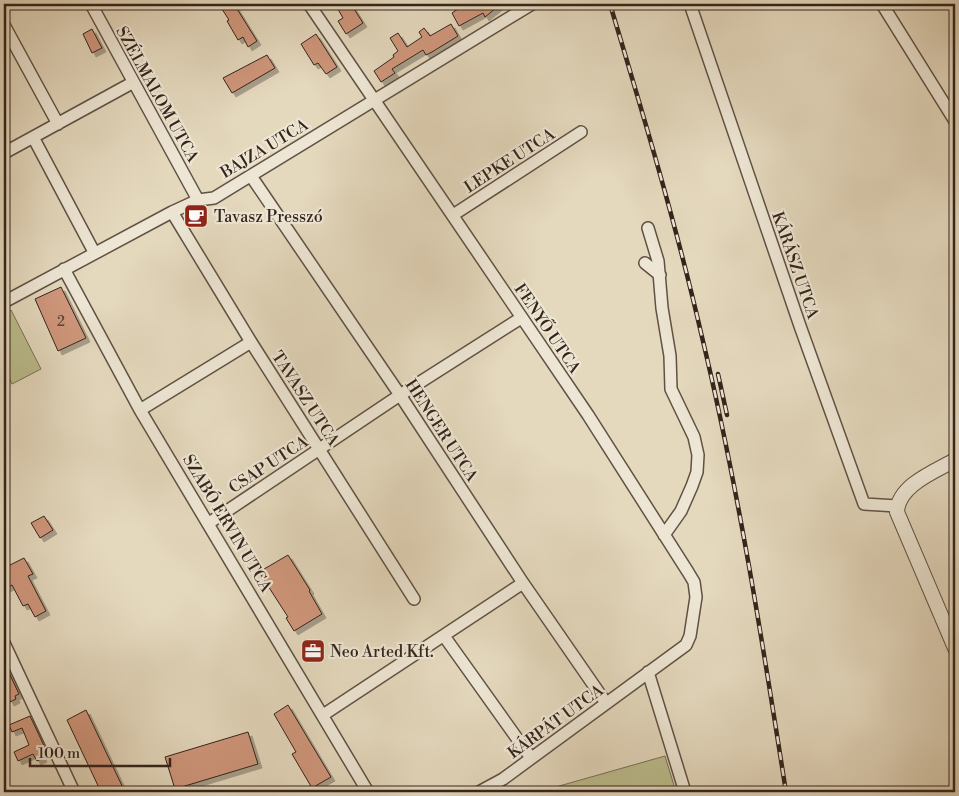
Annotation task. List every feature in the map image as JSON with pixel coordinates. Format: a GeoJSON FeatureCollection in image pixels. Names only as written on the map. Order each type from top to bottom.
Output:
{"type":"FeatureCollection","features":[{"type":"Feature","properties":{"kind":"street","name":"SZÉLMALOM UTCA"},"geometry":{"type":"LineString","coordinates":[[91,4],[132,83],[198,200]]}},
{"type":"Feature","properties":{"kind":"street","name":"FENYŐ UTCA"},"geometry":{"type":"LineString","coordinates":[[309,4],[376,99],[521,318],[588,415],[694,582],[696,596],[688,642],[648,672]]}},
{"type":"Feature","properties":{"kind":"street","name":"BAJZA UTCA"},"geometry":{"type":"LineString","coordinates":[[4,302],[94,252],[172,212],[198,200],[214,198],[532,4]]}},
{"type":"Feature","properties":{"kind":"street"},"geometry":{"type":"LineString","coordinates":[[882,4],[955,121]]}},
{"type":"Feature","properties":{"kind":"street","name":"KÁRÁSZ UTCA"},"geometry":{"type":"LineString","coordinates":[[691,6],[787,289],[864,504],[897,506]]}},
{"type":"Feature","properties":{"kind":"street"},"geometry":{"type":"LineString","coordinates":[[4,25],[58,124]]}},
{"type":"Feature","properties":{"kind":"street"},"geometry":{"type":"LineString","coordinates":[[4,153],[132,83]]}},
{"type":"Feature","properties":{"kind":"street","name":"LEPKE UTCA"},"geometry":{"type":"LineString","coordinates":[[453,215],[581,132]]}},
{"type":"Feature","properties":{"kind":"street"},"geometry":{"type":"LineString","coordinates":[[34,137],[94,252]]}},
{"type":"Feature","properties":{"kind":"street","name":"HENGER UTCA"},"geometry":{"type":"LineString","coordinates":[[251,176],[400,395],[523,583],[606,703]]}},
{"type":"Feature","properties":{"kind":"street","name":"TAVASZ UTCA"},"geometry":{"type":"LineString","coordinates":[[172,212],[251,342],[414,599]]}},
{"type":"Feature","properties":{"kind":"street"},"geometry":{"type":"LineString","coordinates":[[648,228],[660,276],[672,389],[694,436],[698,462],[692,486],[664,535]]}},
{"type":"Feature","properties":{"kind":"street"},"geometry":{"type":"LineString","coordinates":[[645,262],[660,276]]}},
{"type":"Feature","properties":{"kind":"street","name":"SZABÓ ERVIN UTCA"},"geometry":{"type":"LineString","coordinates":[[64,269],[140,410],[324,715],[368,792]]}},
{"type":"Feature","properties":{"kind":"street","name":"CSAP UTCA"},"geometry":{"type":"LineString","coordinates":[[209,523],[400,395],[521,318]]}},
{"type":"Feature","properties":{"kind":"street"},"geometry":{"type":"LineString","coordinates":[[140,410],[251,342]]}},
{"type":"Feature","properties":{"kind":"street"},"geometry":{"type":"LineString","coordinates":[[955,460],[906,490],[897,506],[900,522],[955,648]]}},
{"type":"Feature","properties":{"kind":"street"},"geometry":{"type":"LineString","coordinates":[[324,715],[523,583]]}},
{"type":"Feature","properties":{"kind":"street"},"geometry":{"type":"LineString","coordinates":[[444,636],[531,758]]}},
{"type":"Feature","properties":{"kind":"street"},"geometry":{"type":"LineString","coordinates":[[4,643],[74,792]]}},
{"type":"Feature","properties":{"kind":"street"},"geometry":{"type":"LineString","coordinates":[[648,672],[685,792]]}},
{"type":"Feature","properties":{"kind":"street","name":"KÁRPÁT UTCA"},"geometry":{"type":"LineString","coordinates":[[479,792],[503,779],[648,672]]}},
{"type":"Feature","properties":{"kind":"green space"},"geometry":{"type":"Polygon","coordinates":[[[11,310],[41,369],[12,384],[4,367],[4,314],[11,310]]]}},
{"type":"Feature","properties":{"kind":"green space"},"geometry":{"type":"Polygon","coordinates":[[[665,756],[676,792],[538,792],[665,756]]]}},
{"type":"Feature","properties":{"kind":"building"},"geometry":{"type":"Polygon","coordinates":[[[234,4],[257,41],[248,47],[243,37],[238,40],[222,9],[234,4]]]}},
{"type":"Feature","properties":{"kind":"building"},"geometry":{"type":"Polygon","coordinates":[[[335,4],[351,4],[363,23],[346,34],[338,21],[343,18],[335,4]]]}},
{"type":"Feature","properties":{"kind":"building"},"geometry":{"type":"Polygon","coordinates":[[[455,4],[501,4],[485,17],[483,13],[459,26],[452,13],[458,9],[455,4]]]}},
{"type":"Feature","properties":{"kind":"building"},"geometry":{"type":"Polygon","coordinates":[[[451,24],[458,36],[426,55],[423,50],[392,69],[395,73],[381,82],[374,71],[394,57],[393,55],[398,51],[390,38],[398,33],[407,47],[422,37],[419,32],[424,28],[430,36],[451,24]]]}},
{"type":"Feature","properties":{"kind":"building"},"geometry":{"type":"Polygon","coordinates":[[[92,29],[102,48],[92,53],[83,34],[92,29]]]}},
{"type":"Feature","properties":{"kind":"building"},"geometry":{"type":"Polygon","coordinates":[[[316,34],[337,67],[326,74],[318,63],[314,65],[301,44],[316,34]]]}},
{"type":"Feature","properties":{"kind":"building"},"geometry":{"type":"Polygon","coordinates":[[[267,55],[275,68],[232,93],[223,78],[267,55]]]}},
{"type":"Feature","properties":{"kind":"building"},"geometry":{"type":"Polygon","coordinates":[[[61,287],[86,338],[58,351],[35,299],[61,287]]]}},
{"type":"Feature","properties":{"kind":"building"},"geometry":{"type":"Polygon","coordinates":[[[44,516],[53,530],[40,538],[31,523],[44,516]]]}},
{"type":"Feature","properties":{"kind":"building"},"geometry":{"type":"Polygon","coordinates":[[[288,555],[310,590],[322,614],[294,631],[286,618],[288,617],[259,572],[288,555]]]}},
{"type":"Feature","properties":{"kind":"building"},"geometry":{"type":"Polygon","coordinates":[[[24,558],[33,574],[28,576],[46,611],[35,617],[28,604],[23,606],[12,585],[6,588],[4,583],[4,568],[24,558]]]}},
{"type":"Feature","properties":{"kind":"building"},"geometry":{"type":"Polygon","coordinates":[[[4,662],[19,694],[15,696],[16,699],[10,702],[4,690],[4,662]]]}},
{"type":"Feature","properties":{"kind":"building"},"geometry":{"type":"Polygon","coordinates":[[[288,705],[331,777],[312,788],[292,754],[296,752],[274,714],[288,705]]]}},
{"type":"Feature","properties":{"kind":"building"},"geometry":{"type":"Polygon","coordinates":[[[86,710],[125,792],[101,792],[67,720],[86,710]]]}},
{"type":"Feature","properties":{"kind":"building"},"geometry":{"type":"Polygon","coordinates":[[[30,716],[47,752],[41,754],[43,758],[37,761],[33,754],[18,761],[14,752],[29,745],[22,728],[12,732],[9,725],[30,716]]]}},
{"type":"Feature","properties":{"kind":"building"},"geometry":{"type":"Polygon","coordinates":[[[248,732],[258,764],[175,789],[165,757],[248,732]]]}},
{"type":"Feature","properties":{"kind":"railway"},"geometry":{"type":"LineString","coordinates":[[610,4],[670,211],[715,393],[749,563],[786,792]]}},
{"type":"Feature","properties":{"kind":"railway"},"geometry":{"type":"LineString","coordinates":[[718,374],[727,415]]}},
{"type":"Feature","properties":{"kind":"place","name":"Tavasz Presszó"},"geometry":{"type":"Point","coordinates":[196,216]}},
{"type":"Feature","properties":{"kind":"place","name":"Neo Arted Kft."},"geometry":{"type":"Point","coordinates":[313,651]}}]}
